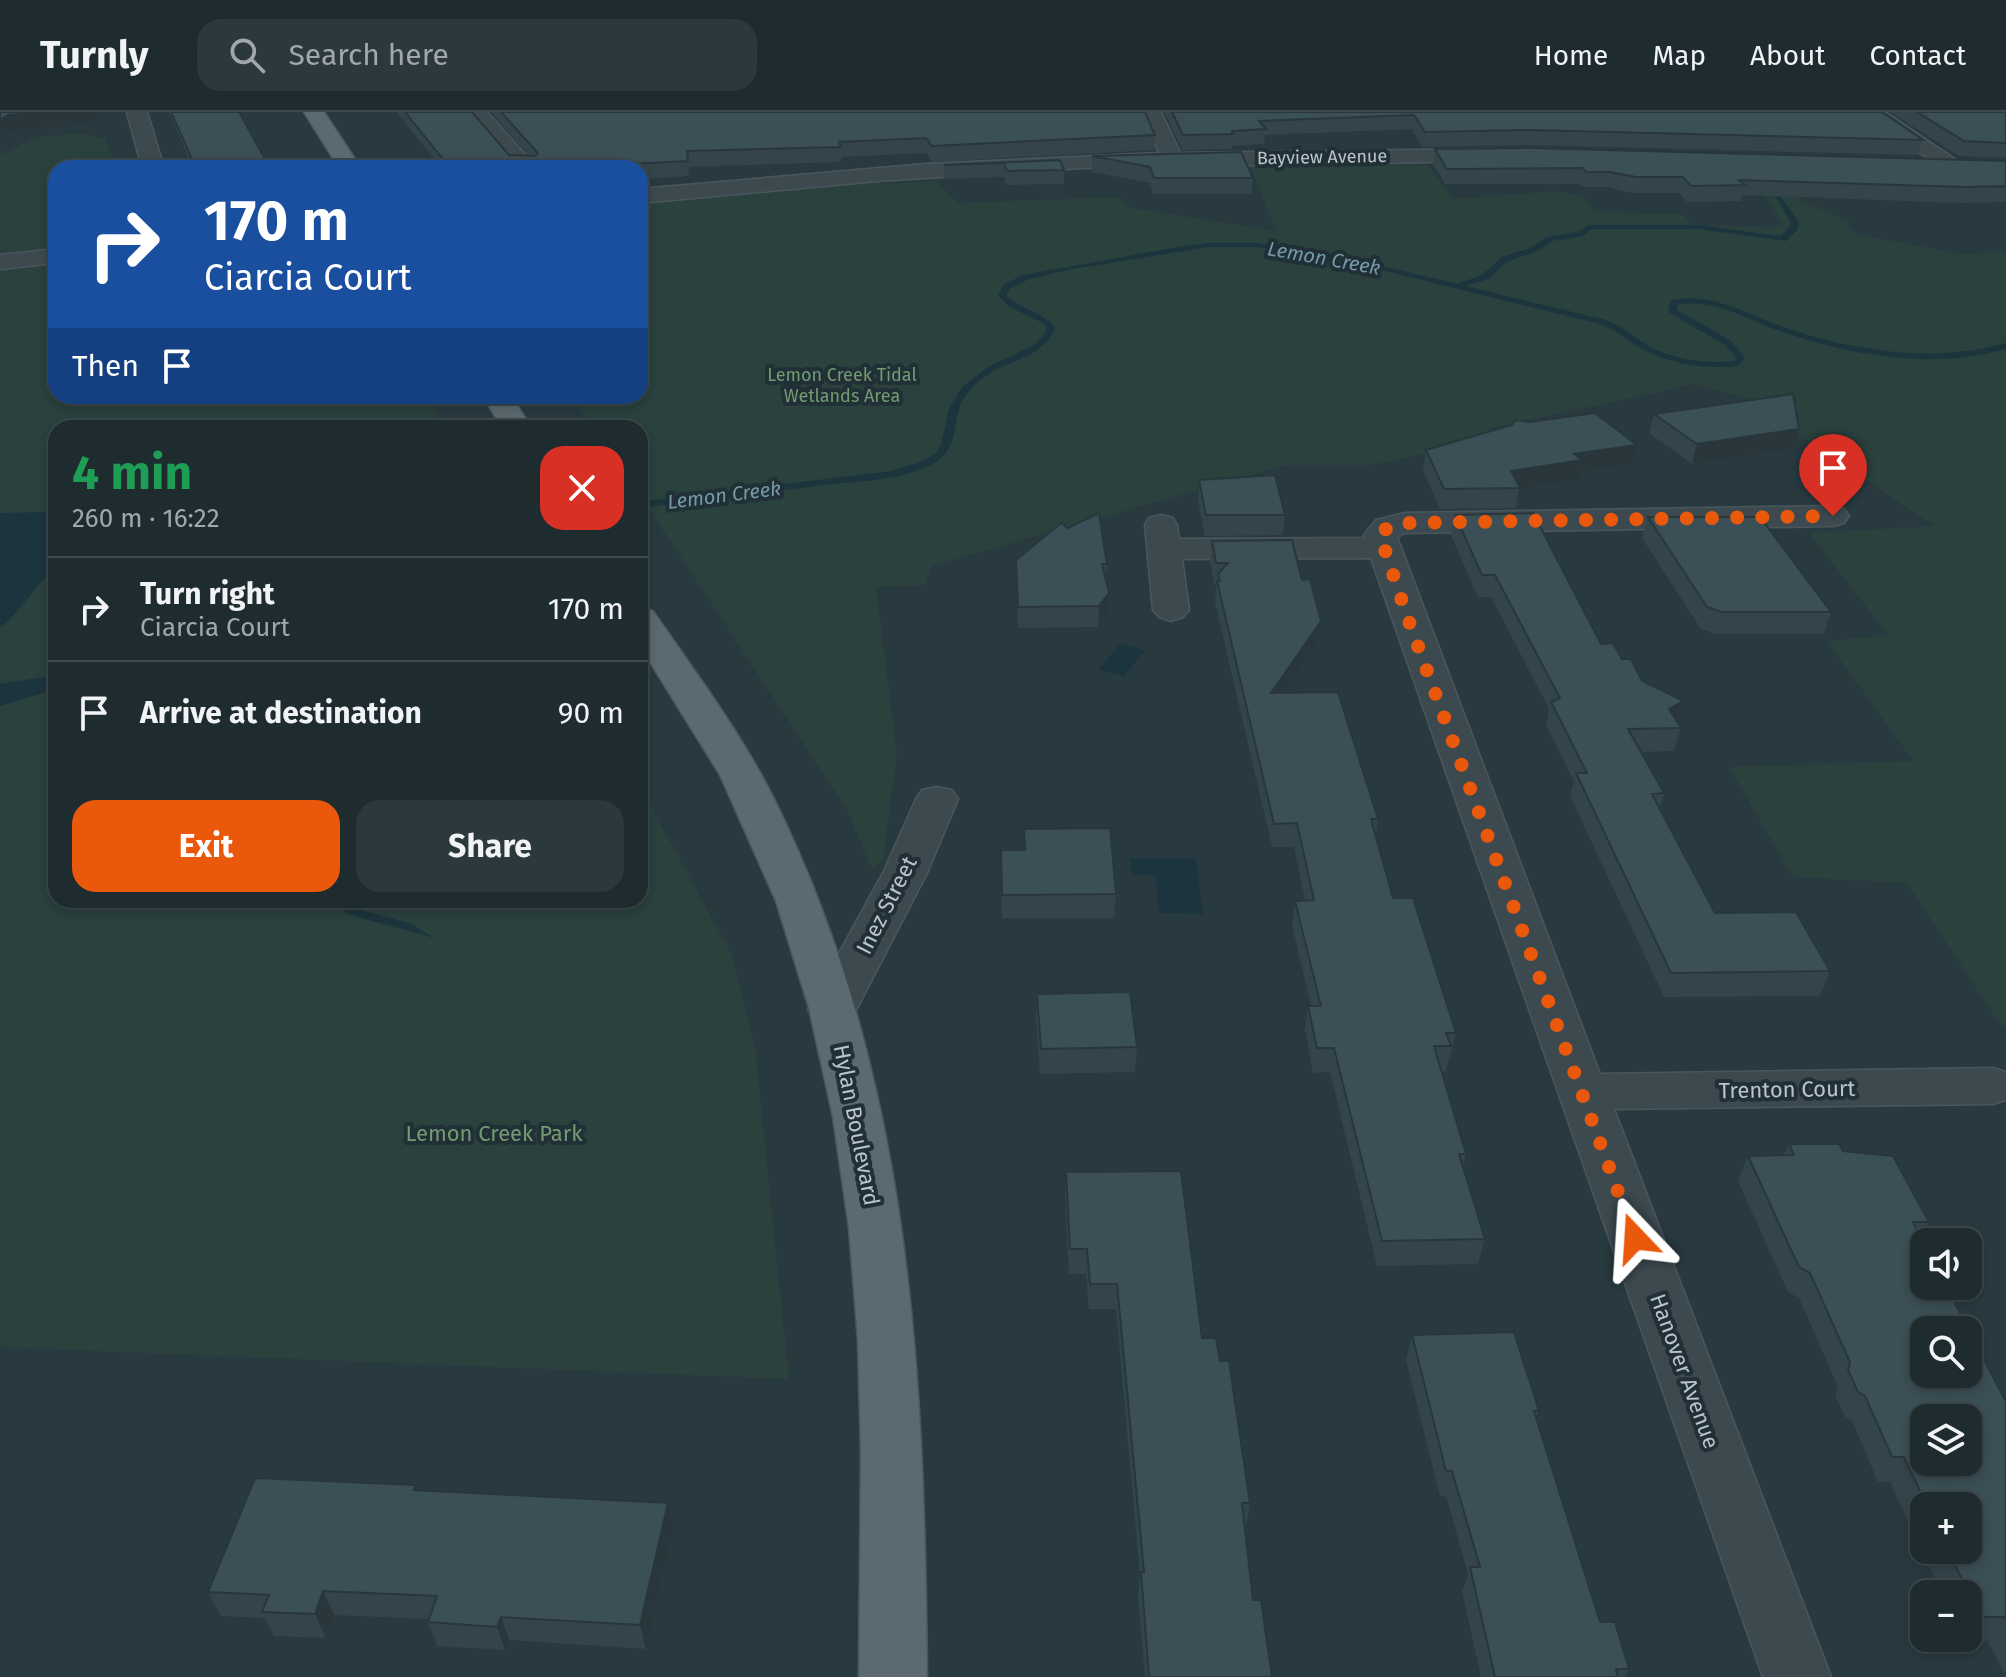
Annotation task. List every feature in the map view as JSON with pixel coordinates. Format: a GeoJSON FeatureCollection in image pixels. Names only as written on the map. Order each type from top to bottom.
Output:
{"type":"FeatureCollection","features":[{"type":"Feature","properties":{"kind":"main road"},"geometry":{"type":"LineString","coordinates":[[314,112],[345,160]]}},
{"type":"Feature","properties":{"kind":"main road","name":"Hylan Boulevard"},"geometry":{"type":"LineString","coordinates":[[648,632],[752,797],[793,893],[832,1010],[862,1141],[885,1292],[893,1480],[893,1677]]}},
{"type":"Feature","properties":{"kind":"street"},"geometry":{"type":"LineString","coordinates":[[137,112],[151,160]]}},
{"type":"Feature","properties":{"kind":"street"},"geometry":{"type":"LineString","coordinates":[[476,112],[519,160]]}},
{"type":"Feature","properties":{"kind":"street"},"geometry":{"type":"LineString","coordinates":[[1151,112],[1172,159]]}},
{"type":"Feature","properties":{"kind":"street"},"geometry":{"type":"LineString","coordinates":[[1871,112],[1954,166]]}},
{"type":"Feature","properties":{"kind":"street","name":"Bayview Avenue"},"geometry":{"type":"LineString","coordinates":[[648,195],[884,173],[1172,159],[1513,154]]}},
{"type":"Feature","properties":{"kind":"street"},"geometry":{"type":"LineString","coordinates":[[1907,164],[1980,167]]}},
{"type":"Feature","properties":{"kind":"street"},"geometry":{"type":"LineString","coordinates":[[0,262],[48,257]]}},
{"type":"Feature","properties":{"kind":"street"},"geometry":{"type":"LineString","coordinates":[[1171,610],[1162,537],[1385,537],[1405,523],[1833,516]]}},
{"type":"Feature","properties":{"kind":"street","name":"Hanover Avenue"},"geometry":{"type":"LineString","coordinates":[[1385,537],[1581,1092],[1797,1677]]}},
{"type":"Feature","properties":{"kind":"street","name":"Inez Street"},"geometry":{"type":"LineString","coordinates":[[832,1010],[905,873],[937,799]]}},
{"type":"Feature","properties":{"kind":"street","name":"Trenton Court"},"geometry":{"type":"LineString","coordinates":[[1581,1092],[1993,1086]]}},
{"type":"Feature","properties":{"kind":"green space"},"geometry":{"type":"Polygon","coordinates":[[[82,133],[105,139],[113,160],[48,160],[48,253],[0,258],[0,155],[37,137],[82,133]]]}},
{"type":"Feature","properties":{"kind":"green space","name":"Lemon Creek Tidal Wetlands Area"},"geometry":{"type":"Polygon","coordinates":[[[1428,165],[1453,199],[1554,191],[1584,196],[1595,212],[1683,214],[1692,225],[1775,227],[1783,224],[1745,165],[1775,166],[1800,200],[1847,221],[1854,234],[1963,254],[2006,251],[2006,1026],[2001,1026],[1907,883],[1793,877],[1729,767],[1913,761],[1827,641],[1888,635],[1809,533],[1934,526],[1745,398],[1696,384],[1491,428],[1495,439],[1372,465],[1286,465],[932,566],[925,585],[876,587],[897,754],[883,859],[872,870],[848,811],[648,507],[648,420],[587,420],[576,404],[648,404],[648,203],[862,181],[894,184],[935,180],[958,203],[1119,197],[1126,207],[1276,231],[1250,166],[1428,165]]]}},
{"type":"Feature","properties":{"kind":"green space","name":"Lemon Creek Park"},"geometry":{"type":"Polygon","coordinates":[[[48,262],[48,404],[431,404],[440,420],[48,420],[48,908],[648,908],[648,802],[731,953],[755,1047],[789,1379],[0,1347],[0,266],[48,262]]]}},
{"type":"Feature","properties":{"kind":"water"},"geometry":{"type":"Polygon","coordinates":[[[48,512],[48,576],[0,628],[0,513],[48,512]]]}},
{"type":"Feature","properties":{"kind":"water"},"geometry":{"type":"Polygon","coordinates":[[[1120,644],[1146,650],[1124,676],[1099,670],[1120,644]]]}},
{"type":"Feature","properties":{"kind":"water"},"geometry":{"type":"Polygon","coordinates":[[[48,676],[48,691],[0,706],[0,684],[48,676]]]}},
{"type":"Feature","properties":{"kind":"water"},"geometry":{"type":"Polygon","coordinates":[[[1130,858],[1196,858],[1203,914],[1159,913],[1155,875],[1132,875],[1130,858]]]}},
{"type":"Feature","properties":{"kind":"water"},"geometry":{"type":"Polygon","coordinates":[[[341,908],[356,908],[409,923],[435,938],[347,914],[341,908]]]}},
{"type":"Feature","properties":{"kind":"building"},"geometry":{"type":"Polygon","coordinates":[[[0,112],[46,112],[8,115],[0,120],[0,112]]]}},
{"type":"Feature","properties":{"kind":"building"},"geometry":{"type":"Polygon","coordinates":[[[171,112],[239,112],[266,160],[192,160],[171,112]]]}},
{"type":"Feature","properties":{"kind":"building"},"geometry":{"type":"Polygon","coordinates":[[[405,112],[472,112],[509,155],[535,156],[538,153],[501,112],[1145,112],[1155,135],[932,146],[926,138],[839,142],[841,147],[687,151],[688,161],[648,163],[648,160],[444,160],[405,112]]]}},
{"type":"Feature","properties":{"kind":"building"},"geometry":{"type":"Polygon","coordinates":[[[1172,112],[1882,112],[1923,140],[1531,130],[1425,132],[1414,115],[1259,121],[1266,129],[1232,131],[1233,134],[1183,135],[1172,112]]]}},
{"type":"Feature","properties":{"kind":"building"},"geometry":{"type":"Polygon","coordinates":[[[1917,112],[2006,112],[2006,143],[1964,141],[1917,112]]]}},
{"type":"Feature","properties":{"kind":"building"},"geometry":{"type":"Polygon","coordinates":[[[1531,148],[2006,161],[2006,186],[1739,180],[1745,185],[1691,186],[1683,177],[1636,177],[1586,172],[1583,168],[1447,169],[1435,149],[1531,148]]]}},
{"type":"Feature","properties":{"kind":"building"},"geometry":{"type":"Polygon","coordinates":[[[1241,152],[1253,178],[1154,178],[1150,167],[1092,156],[1241,152]]]}},
{"type":"Feature","properties":{"kind":"building"},"geometry":{"type":"Polygon","coordinates":[[[1060,160],[1064,170],[1007,171],[1004,163],[944,165],[1060,160]]]}},
{"type":"Feature","properties":{"kind":"building"},"geometry":{"type":"Polygon","coordinates":[[[1793,394],[1799,429],[1697,444],[1654,414],[1793,394]]]}},
{"type":"Feature","properties":{"kind":"building"},"geometry":{"type":"Polygon","coordinates":[[[1595,413],[1637,445],[1574,454],[1582,460],[1511,471],[1520,488],[1444,489],[1426,450],[1512,425],[1516,420],[1530,422],[1595,413]]]}},
{"type":"Feature","properties":{"kind":"building"},"geometry":{"type":"Polygon","coordinates":[[[1275,475],[1285,515],[1206,515],[1199,480],[1275,475]]]}},
{"type":"Feature","properties":{"kind":"building"},"geometry":{"type":"Polygon","coordinates":[[[1099,513],[1107,564],[1102,564],[1109,593],[1099,606],[1018,607],[1016,560],[1061,523],[1068,528],[1099,513]]]}},
{"type":"Feature","properties":{"kind":"building"},"geometry":{"type":"Polygon","coordinates":[[[1533,513],[1601,644],[1613,643],[1622,659],[1631,659],[1642,681],[1684,701],[1669,709],[1681,728],[1628,729],[1664,793],[1652,794],[1715,913],[1796,912],[1830,971],[1671,973],[1576,773],[1587,773],[1551,702],[1560,698],[1495,575],[1482,575],[1455,515],[1533,513]]]}},
{"type":"Feature","properties":{"kind":"building"},"geometry":{"type":"Polygon","coordinates":[[[1648,517],[1760,517],[1831,612],[1722,612],[1707,607],[1648,517]]]}},
{"type":"Feature","properties":{"kind":"building"},"geometry":{"type":"Polygon","coordinates":[[[1292,540],[1302,580],[1310,579],[1321,621],[1271,693],[1338,692],[1378,819],[1371,819],[1393,898],[1413,898],[1456,1033],[1446,1033],[1451,1046],[1434,1046],[1466,1154],[1459,1154],[1485,1239],[1382,1241],[1334,1048],[1317,1048],[1308,1006],[1321,1006],[1295,901],[1314,900],[1297,823],[1274,824],[1217,581],[1220,581],[1218,574],[1228,563],[1216,563],[1212,541],[1292,540]]]}},
{"type":"Feature","properties":{"kind":"building"},"geometry":{"type":"Polygon","coordinates":[[[1110,828],[1116,894],[1002,895],[1001,850],[1025,850],[1024,829],[1110,828]]]}},
{"type":"Feature","properties":{"kind":"building"},"geometry":{"type":"Polygon","coordinates":[[[1130,992],[1137,1047],[1041,1049],[1037,994],[1130,992]]]}},
{"type":"Feature","properties":{"kind":"building"},"geometry":{"type":"Polygon","coordinates":[[[1789,1144],[1839,1144],[1843,1151],[1893,1156],[1929,1222],[1913,1222],[1916,1228],[1910,1228],[1910,1300],[1953,1300],[1962,1316],[1910,1316],[1910,1388],[1982,1388],[1982,1356],[2006,1402],[2006,1619],[1982,1617],[1982,1580],[1962,1580],[1955,1564],[1982,1564],[1982,1492],[1920,1492],[1913,1476],[1982,1476],[1982,1404],[1910,1404],[1910,1470],[1904,1457],[1892,1457],[1865,1396],[1858,1392],[1848,1370],[1850,1362],[1810,1273],[1799,1267],[1748,1156],[1794,1155],[1789,1144]]]}},
{"type":"Feature","properties":{"kind":"building"},"geometry":{"type":"Polygon","coordinates":[[[1181,1171],[1202,1338],[1216,1338],[1220,1361],[1229,1361],[1250,1503],[1242,1503],[1253,1600],[1261,1600],[1272,1677],[1149,1677],[1141,1572],[1144,1572],[1117,1284],[1090,1284],[1087,1249],[1070,1249],[1066,1172],[1181,1171]]]}},
{"type":"Feature","properties":{"kind":"building"},"geometry":{"type":"Polygon","coordinates":[[[1514,1332],[1539,1411],[1534,1411],[1600,1622],[1615,1622],[1629,1669],[1616,1669],[1618,1677],[1495,1677],[1470,1567],[1480,1567],[1452,1471],[1446,1471],[1412,1335],[1514,1332]]]}},
{"type":"Feature","properties":{"kind":"building"},"geometry":{"type":"Polygon","coordinates":[[[255,1478],[416,1485],[414,1490],[668,1503],[640,1625],[501,1617],[497,1627],[428,1622],[437,1596],[323,1591],[315,1614],[262,1612],[269,1595],[208,1592],[255,1478]]]}},
{"type":"Feature","properties":{"kind":"waterway"},"geometry":{"type":"LineString","coordinates":[[1460,285],[1485,277],[1505,259],[1533,250],[1550,239],[1580,234],[1589,227],[1698,227],[1783,239],[1795,223],[1769,181]]}},
{"type":"Feature","properties":{"kind":"waterway","name":"Lemon Creek"},"geometry":{"type":"LineString","coordinates":[[648,504],[891,474],[928,463],[943,451],[950,434],[954,409],[966,389],[991,368],[1037,347],[1049,335],[1051,327],[1046,321],[1002,296],[1007,286],[1027,277],[1073,267],[1208,245],[1257,245],[1317,252],[1603,322],[1656,353],[1703,364],[1738,363],[1741,358],[1728,343],[1673,311],[1675,302],[1690,300],[1719,304],[1812,338],[1896,355],[1954,357],[2006,346]]}},
{"type":"Feature","properties":{"kind":"route"},"geometry":{"type":"LineString","coordinates":[[1635,1238],[1380,535],[1388,527],[1405,523],[1833,516]]}}]}
